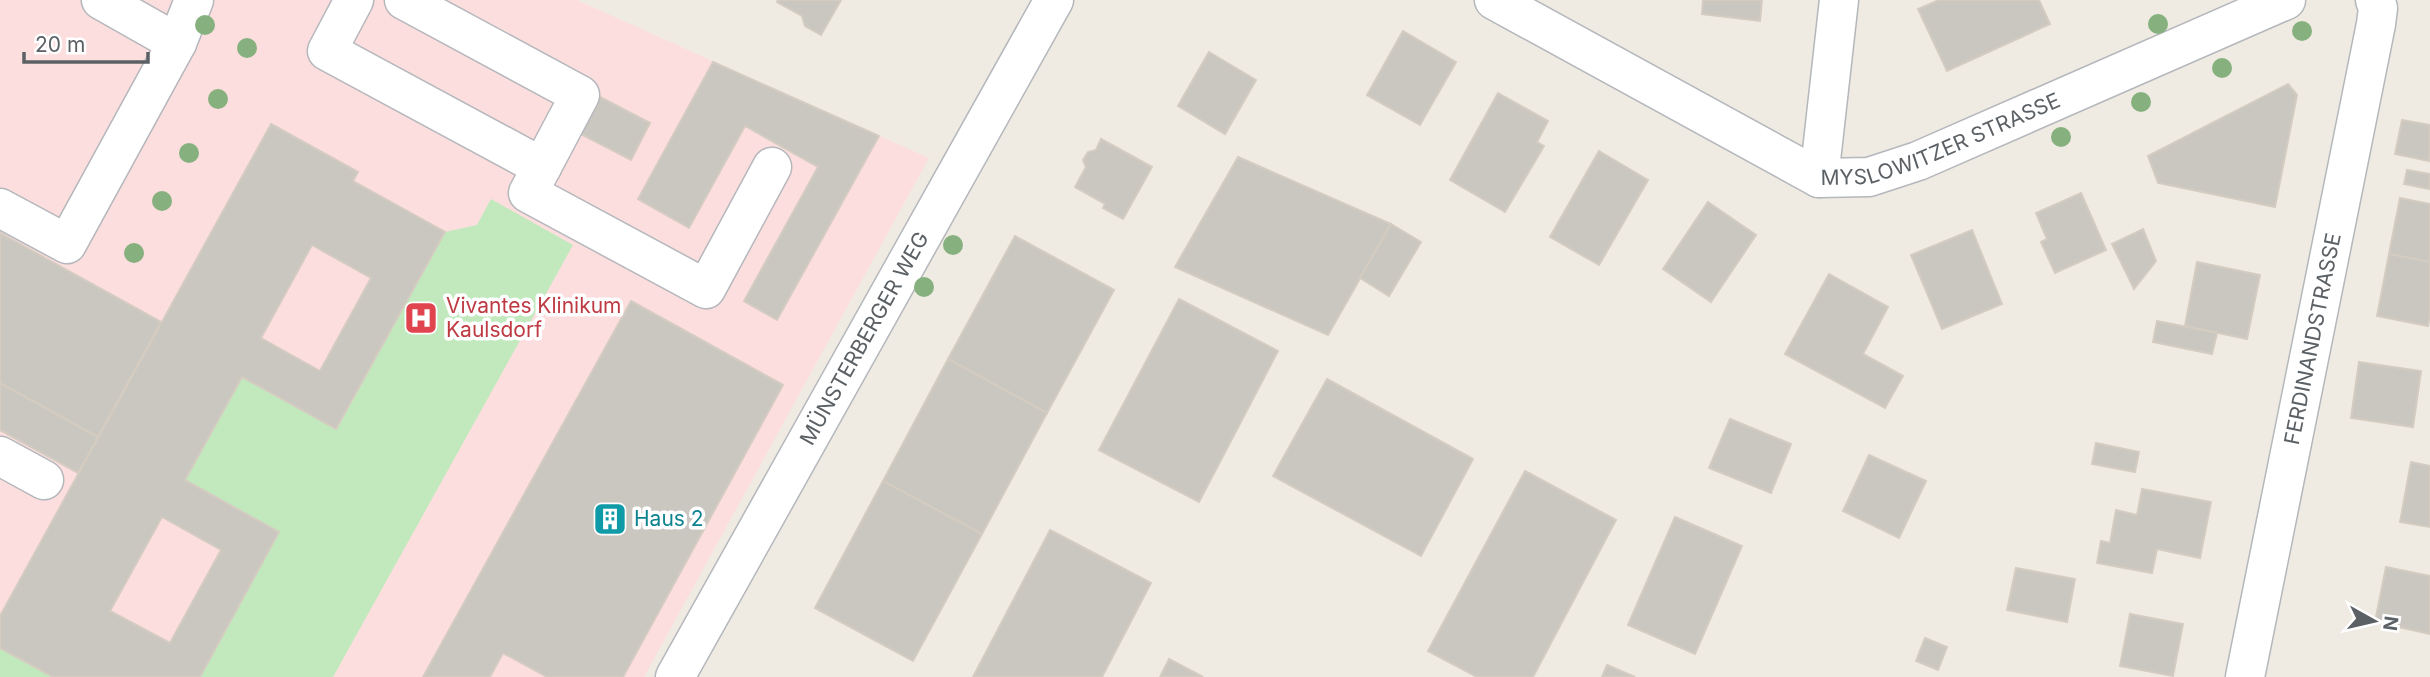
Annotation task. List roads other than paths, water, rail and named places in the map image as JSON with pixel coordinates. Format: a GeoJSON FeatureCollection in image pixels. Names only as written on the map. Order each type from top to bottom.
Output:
{"type":"FeatureCollection","features":[{"type":"Feature","properties":{"kind":"street"},"geometry":{"type":"LineString","coordinates":[[101,0],[177,43]]}},
{"type":"Feature","properties":{"kind":"street"},"geometry":{"type":"LineString","coordinates":[[0,208],[67,244],[177,43],[194,0]]}},
{"type":"Feature","properties":{"kind":"street"},"geometry":{"type":"LineString","coordinates":[[354,0],[327,51],[542,167]]}},
{"type":"Feature","properties":{"kind":"street"},"geometry":{"type":"LineString","coordinates":[[404,0],[580,95],[528,193],[706,289],[772,167]]}},
{"type":"Feature","properties":{"kind":"street","name":"MÜNSTERBERGER WEG"},"geometry":{"type":"LineString","coordinates":[[675,677],[1054,0]]}},
{"type":"Feature","properties":{"kind":"street","name":"MYSLOWITZER STRASSE"},"geometry":{"type":"LineString","coordinates":[[1493,0],[1819,178],[1870,177],[1918,162],[2286,0]]}},
{"type":"Feature","properties":{"kind":"street"},"geometry":{"type":"LineString","coordinates":[[1819,178],[1839,0]]}},
{"type":"Feature","properties":{"kind":"street","name":"FERDINANDSTRASSE"},"geometry":{"type":"LineString","coordinates":[[2245,677],[2376,24],[2378,8],[2375,0]]}},
{"type":"Feature","properties":{"kind":"street"},"geometry":{"type":"LineString","coordinates":[[0,456],[44,480]]}},
{"type":"Feature","properties":{"kind":"place","name":"Vivantes Klinikum Kaulsdorf"},"geometry":{"type":"Point","coordinates":[421,318]}},
{"type":"Feature","properties":{"kind":"place","name":"Haus 2"},"geometry":{"type":"Point","coordinates":[610,519]}}]}
